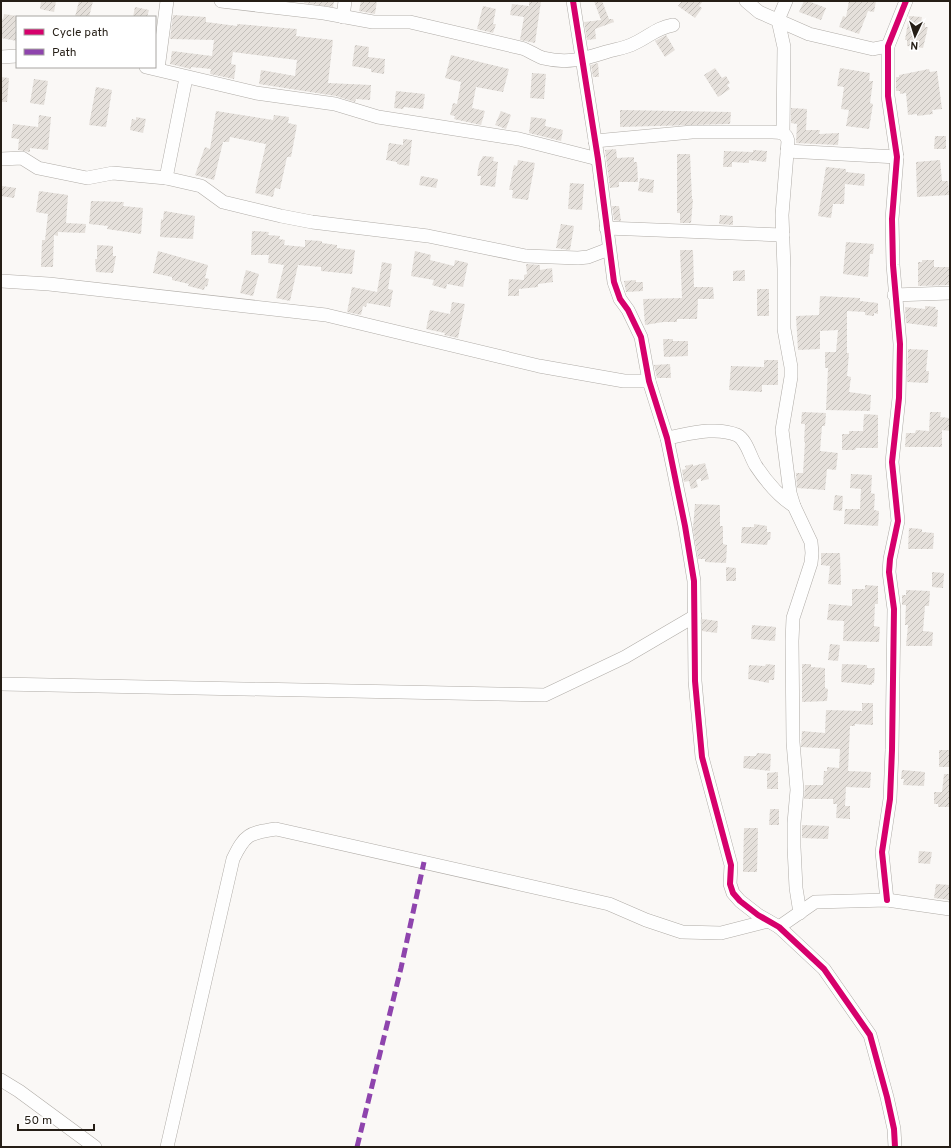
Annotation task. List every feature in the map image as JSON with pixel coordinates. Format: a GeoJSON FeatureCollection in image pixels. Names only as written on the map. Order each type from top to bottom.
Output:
{"type":"FeatureCollection","features":[{"type":"Feature","properties":{"kind":"street"},"geometry":{"type":"LineString","coordinates":[[156,50],[167,1]]}},
{"type":"Feature","properties":{"kind":"street"},"geometry":{"type":"LineString","coordinates":[[221,1],[373,22],[410,22],[521,48],[547,59],[583,60],[622,49],[636,43],[661,27],[673,25]]}},
{"type":"Feature","properties":{"kind":"street"},"geometry":{"type":"LineString","coordinates":[[343,17],[345,1]]}},
{"type":"Feature","properties":{"kind":"street"},"geometry":{"type":"LineString","coordinates":[[573,1],[598,159],[614,282],[620,299],[628,310],[641,337],[649,381],[667,438],[692,565],[696,616],[695,681],[702,757],[731,865],[730,884],[733,893],[740,901],[774,924],[824,968],[870,1035],[880,1066],[894,1129],[895,1147]]}},
{"type":"Feature","properties":{"kind":"street"},"geometry":{"type":"LineString","coordinates":[[746,1],[759,12],[809,34],[872,49],[888,46]]}},
{"type":"Feature","properties":{"kind":"street"},"geometry":{"type":"LineString","coordinates":[[783,133],[784,46],[778,20],[786,1]]}},
{"type":"Feature","properties":{"kind":"street"},"geometry":{"type":"LineString","coordinates":[[887,900],[882,852],[890,799],[892,750],[894,609],[889,572],[890,559],[898,521],[892,462],[899,398],[900,344],[894,295],[892,219],[897,158],[888,96],[888,46],[906,1]]}},
{"type":"Feature","properties":{"kind":"street"},"geometry":{"type":"LineString","coordinates":[[1,57],[16,56]]}},
{"type":"Feature","properties":{"kind":"street"},"geometry":{"type":"LineString","coordinates":[[152,68],[186,78],[256,93],[335,104],[378,117],[519,139],[598,159]]}},
{"type":"Feature","properties":{"kind":"street"},"geometry":{"type":"LineString","coordinates":[[166,178],[186,78]]}},
{"type":"Feature","properties":{"kind":"street"},"geometry":{"type":"LineString","coordinates":[[595,141],[692,132],[783,133],[787,136],[788,141],[782,215],[784,329],[792,377],[782,430],[787,477],[794,506],[810,542],[812,553],[811,563],[793,618],[792,641],[793,742],[798,790],[794,823],[794,847],[796,888],[800,912]]}},
{"type":"Feature","properties":{"kind":"street"},"geometry":{"type":"LineString","coordinates":[[787,151],[897,158]]}},
{"type":"Feature","properties":{"kind":"street"},"geometry":{"type":"LineString","coordinates":[[1,159],[22,158],[38,168],[87,178],[112,174],[166,178],[202,186],[223,202],[281,216],[312,222],[428,236],[526,256],[578,258],[588,257],[610,248]]}},
{"type":"Feature","properties":{"kind":"street"},"geometry":{"type":"LineString","coordinates":[[606,228],[783,234]]}},
{"type":"Feature","properties":{"kind":"street"},"geometry":{"type":"LineString","coordinates":[[1,281],[57,284],[326,315],[539,366],[624,381],[649,381]]}},
{"type":"Feature","properties":{"kind":"street"},"geometry":{"type":"LineString","coordinates":[[894,295],[950,293]]}},
{"type":"Feature","properties":{"kind":"street"},"geometry":{"type":"LineString","coordinates":[[667,438],[711,431],[730,433],[738,436],[743,440],[756,466],[781,498],[794,506]]}},
{"type":"Feature","properties":{"kind":"street"},"geometry":{"type":"LineString","coordinates":[[1,684],[545,695],[625,657],[696,616]]}},
{"type":"Feature","properties":{"kind":"street"},"geometry":{"type":"LineString","coordinates":[[167,1147],[233,859],[242,840],[256,832],[276,829],[534,886],[609,904],[646,920],[682,932],[721,933],[774,924],[800,912],[815,902],[887,900],[950,909]]}},
{"type":"Feature","properties":{"kind":"street"},"geometry":{"type":"LineString","coordinates":[[1,1080],[19,1091],[95,1147]]}},
{"type":"Feature","properties":{"kind":"building"},"geometry":{"type":"Polygon","coordinates":[[[41,1],[56,1],[54,12],[40,9],[41,1]]]}},
{"type":"Feature","properties":{"kind":"building"},"geometry":{"type":"Polygon","coordinates":[[[79,1],[93,1],[89,16],[75,16],[79,1]]]}},
{"type":"Feature","properties":{"kind":"building"},"geometry":{"type":"Polygon","coordinates":[[[305,1],[334,1],[333,7],[304,3],[305,1]]]}},
{"type":"Feature","properties":{"kind":"building"},"geometry":{"type":"Polygon","coordinates":[[[361,1],[377,1],[375,14],[359,11],[361,1]]]}},
{"type":"Feature","properties":{"kind":"building"},"geometry":{"type":"Polygon","coordinates":[[[529,1],[541,1],[535,43],[520,40],[524,17],[510,15],[512,4],[529,6],[529,1]]]}},
{"type":"Feature","properties":{"kind":"building"},"geometry":{"type":"Polygon","coordinates":[[[594,1],[602,1],[609,19],[613,19],[614,22],[595,29],[596,39],[587,40],[584,22],[601,20],[594,1]]]}},
{"type":"Feature","properties":{"kind":"building"},"geometry":{"type":"Polygon","coordinates":[[[682,1],[703,1],[699,6],[702,8],[695,18],[678,6],[682,1]]]}},
{"type":"Feature","properties":{"kind":"building"},"geometry":{"type":"Polygon","coordinates":[[[804,1],[808,1],[826,8],[821,20],[799,12],[804,1]]]}},
{"type":"Feature","properties":{"kind":"building"},"geometry":{"type":"Polygon","coordinates":[[[849,1],[876,1],[874,12],[868,11],[859,34],[839,27],[843,16],[846,17],[849,1]]]}},
{"type":"Feature","properties":{"kind":"building"},"geometry":{"type":"Polygon","coordinates":[[[483,6],[496,9],[493,24],[496,24],[493,33],[477,29],[483,6]]]}},
{"type":"Feature","properties":{"kind":"building"},"geometry":{"type":"Polygon","coordinates":[[[135,7],[149,10],[147,16],[133,16],[135,7]]]}},
{"type":"Feature","properties":{"kind":"building"},"geometry":{"type":"Polygon","coordinates":[[[4,14],[17,16],[15,30],[16,41],[1,38],[1,18],[3,19],[4,14]]]}},
{"type":"Feature","properties":{"kind":"building"},"geometry":{"type":"Polygon","coordinates":[[[173,15],[206,17],[206,22],[237,26],[237,24],[297,29],[296,36],[333,40],[328,83],[371,85],[370,100],[356,99],[355,102],[336,96],[259,84],[261,70],[295,76],[297,60],[233,52],[231,64],[236,65],[234,79],[210,74],[211,69],[191,67],[191,69],[170,64],[172,51],[212,56],[214,40],[170,39],[173,15]]]}},
{"type":"Feature","properties":{"kind":"building"},"geometry":{"type":"Polygon","coordinates":[[[909,16],[922,17],[921,22],[925,23],[925,27],[928,27],[923,48],[907,46],[907,40],[905,40],[909,16]]]}},
{"type":"Feature","properties":{"kind":"building"},"geometry":{"type":"Polygon","coordinates":[[[666,35],[675,50],[665,57],[655,41],[666,35]]]}},
{"type":"Feature","properties":{"kind":"building"},"geometry":{"type":"Polygon","coordinates":[[[355,45],[369,47],[368,57],[385,59],[384,74],[371,72],[371,69],[352,66],[355,45]]]}},
{"type":"Feature","properties":{"kind":"building"},"geometry":{"type":"Polygon","coordinates":[[[451,55],[509,69],[503,92],[476,87],[472,108],[485,111],[481,125],[454,119],[455,116],[450,115],[453,103],[457,104],[461,82],[445,78],[451,55]]]}},
{"type":"Feature","properties":{"kind":"building"},"geometry":{"type":"Polygon","coordinates":[[[598,63],[599,77],[593,77],[591,65],[598,63]]]}},
{"type":"Feature","properties":{"kind":"building"},"geometry":{"type":"Polygon","coordinates":[[[715,68],[722,78],[726,76],[730,83],[727,85],[730,89],[718,97],[704,75],[715,68]]]}},
{"type":"Feature","properties":{"kind":"building"},"geometry":{"type":"Polygon","coordinates":[[[840,68],[870,73],[869,81],[873,81],[870,103],[873,104],[869,129],[846,126],[849,110],[841,109],[844,87],[837,86],[840,68]]]}},
{"type":"Feature","properties":{"kind":"building"},"geometry":{"type":"Polygon","coordinates":[[[929,69],[930,72],[937,71],[942,109],[932,110],[933,114],[917,116],[917,114],[908,115],[906,93],[900,94],[900,91],[896,91],[896,77],[899,77],[899,75],[929,69]]]}},
{"type":"Feature","properties":{"kind":"building"},"geometry":{"type":"Polygon","coordinates":[[[532,73],[546,74],[544,99],[530,98],[532,73]]]}},
{"type":"Feature","properties":{"kind":"building"},"geometry":{"type":"Polygon","coordinates":[[[1,77],[9,78],[7,102],[1,102],[1,77]]]}},
{"type":"Feature","properties":{"kind":"building"},"geometry":{"type":"Polygon","coordinates":[[[34,79],[48,81],[44,105],[30,103],[34,79]]]}},
{"type":"Feature","properties":{"kind":"building"},"geometry":{"type":"Polygon","coordinates":[[[96,87],[112,90],[106,127],[89,125],[96,87]]]}},
{"type":"Feature","properties":{"kind":"building"},"geometry":{"type":"Polygon","coordinates":[[[396,91],[425,94],[423,109],[404,107],[403,109],[394,108],[396,91]]]}},
{"type":"Feature","properties":{"kind":"building"},"geometry":{"type":"Polygon","coordinates":[[[791,108],[807,109],[806,130],[820,130],[819,134],[839,133],[838,145],[796,143],[797,124],[791,123],[791,108]]]}},
{"type":"Feature","properties":{"kind":"building"},"geometry":{"type":"Polygon","coordinates":[[[620,110],[731,112],[730,124],[620,127],[620,110]]]}},
{"type":"Feature","properties":{"kind":"building"},"geometry":{"type":"Polygon","coordinates":[[[216,111],[273,120],[274,115],[289,117],[288,123],[297,125],[291,157],[287,157],[280,189],[275,188],[273,197],[255,193],[266,144],[230,137],[229,142],[223,142],[214,180],[195,175],[205,147],[210,149],[216,111]]]}},
{"type":"Feature","properties":{"kind":"building"},"geometry":{"type":"Polygon","coordinates":[[[501,111],[511,115],[506,129],[495,125],[501,111]]]}},
{"type":"Feature","properties":{"kind":"building"},"geometry":{"type":"Polygon","coordinates":[[[39,115],[51,117],[48,150],[30,148],[30,152],[18,150],[19,139],[11,138],[13,124],[38,127],[39,115]]]}},
{"type":"Feature","properties":{"kind":"building"},"geometry":{"type":"Polygon","coordinates":[[[136,117],[146,119],[143,133],[130,130],[132,119],[136,120],[136,117]]]}},
{"type":"Feature","properties":{"kind":"building"},"geometry":{"type":"Polygon","coordinates":[[[531,117],[546,119],[545,126],[563,130],[561,141],[529,133],[531,117]]]}},
{"type":"Feature","properties":{"kind":"building"},"geometry":{"type":"Polygon","coordinates":[[[935,136],[946,136],[946,149],[934,149],[935,136]]]}},
{"type":"Feature","properties":{"kind":"building"},"geometry":{"type":"Polygon","coordinates":[[[403,139],[412,140],[409,166],[386,160],[389,143],[403,145],[403,139]]]}},
{"type":"Feature","properties":{"kind":"building"},"geometry":{"type":"Polygon","coordinates":[[[616,149],[617,158],[634,157],[634,162],[637,162],[638,182],[619,182],[619,187],[610,188],[605,150],[616,149]]]}},
{"type":"Feature","properties":{"kind":"building"},"geometry":{"type":"Polygon","coordinates":[[[753,150],[767,151],[766,162],[749,160],[749,163],[732,162],[732,167],[723,167],[724,151],[753,152],[753,150]]]}},
{"type":"Feature","properties":{"kind":"building"},"geometry":{"type":"Polygon","coordinates":[[[677,154],[690,154],[693,199],[691,223],[680,223],[680,213],[677,213],[677,154]]]}},
{"type":"Feature","properties":{"kind":"building"},"geometry":{"type":"Polygon","coordinates":[[[483,156],[494,157],[493,161],[498,162],[495,187],[480,185],[481,176],[477,176],[479,164],[483,156]]]}},
{"type":"Feature","properties":{"kind":"building"},"geometry":{"type":"Polygon","coordinates":[[[518,160],[535,163],[528,200],[512,198],[513,190],[509,190],[514,165],[517,166],[518,160]]]}},
{"type":"Feature","properties":{"kind":"building"},"geometry":{"type":"Polygon","coordinates":[[[940,160],[942,181],[948,181],[949,195],[917,197],[916,162],[940,160]]]}},
{"type":"Feature","properties":{"kind":"building"},"geometry":{"type":"Polygon","coordinates":[[[826,167],[846,169],[846,172],[865,174],[864,186],[845,184],[844,204],[833,204],[831,218],[818,216],[826,167]]]}},
{"type":"Feature","properties":{"kind":"building"},"geometry":{"type":"Polygon","coordinates":[[[421,176],[438,179],[436,188],[419,185],[421,176]]]}},
{"type":"Feature","properties":{"kind":"building"},"geometry":{"type":"Polygon","coordinates":[[[640,178],[654,180],[653,193],[638,191],[640,178]]]}},
{"type":"Feature","properties":{"kind":"building"},"geometry":{"type":"Polygon","coordinates":[[[570,183],[584,184],[582,210],[568,209],[570,183]]]}},
{"type":"Feature","properties":{"kind":"building"},"geometry":{"type":"Polygon","coordinates":[[[2,186],[16,188],[14,198],[1,196],[2,186]]]}},
{"type":"Feature","properties":{"kind":"building"},"geometry":{"type":"Polygon","coordinates":[[[39,191],[68,195],[66,223],[86,224],[85,233],[58,232],[58,236],[54,235],[53,267],[41,267],[42,240],[45,240],[48,214],[36,212],[39,191]]]}},
{"type":"Feature","properties":{"kind":"building"},"geometry":{"type":"Polygon","coordinates":[[[91,201],[124,202],[123,206],[143,208],[141,234],[107,229],[108,226],[89,224],[91,201]]]}},
{"type":"Feature","properties":{"kind":"building"},"geometry":{"type":"Polygon","coordinates":[[[612,206],[619,206],[621,221],[614,220],[612,206]]]}},
{"type":"Feature","properties":{"kind":"building"},"geometry":{"type":"Polygon","coordinates":[[[164,211],[195,216],[193,239],[160,237],[161,219],[163,220],[164,211]]]}},
{"type":"Feature","properties":{"kind":"building"},"geometry":{"type":"Polygon","coordinates":[[[720,215],[733,216],[733,225],[719,224],[720,215]]]}},
{"type":"Feature","properties":{"kind":"building"},"geometry":{"type":"Polygon","coordinates":[[[561,224],[574,226],[570,250],[556,248],[561,224]]]}},
{"type":"Feature","properties":{"kind":"building"},"geometry":{"type":"Polygon","coordinates":[[[252,231],[269,232],[268,235],[280,236],[279,239],[285,240],[284,245],[305,247],[305,240],[322,241],[322,243],[337,245],[337,248],[355,250],[352,274],[321,271],[321,267],[298,265],[290,301],[276,298],[284,265],[268,263],[269,255],[251,255],[252,231]]]}},
{"type":"Feature","properties":{"kind":"building"},"geometry":{"type":"Polygon","coordinates":[[[846,242],[874,244],[873,254],[870,254],[868,277],[843,274],[846,242]]]}},
{"type":"Feature","properties":{"kind":"building"},"geometry":{"type":"Polygon","coordinates":[[[97,245],[113,246],[113,256],[116,256],[113,273],[96,272],[95,259],[97,259],[97,245]]]}},
{"type":"Feature","properties":{"kind":"building"},"geometry":{"type":"Polygon","coordinates":[[[680,250],[693,250],[694,287],[713,287],[714,299],[698,299],[697,319],[677,319],[677,322],[663,322],[645,325],[643,299],[682,298],[680,250]]]}},
{"type":"Feature","properties":{"kind":"building"},"geometry":{"type":"Polygon","coordinates":[[[158,251],[208,265],[205,278],[209,279],[207,287],[205,286],[204,290],[188,286],[189,284],[172,280],[172,277],[153,273],[158,251]]]}},
{"type":"Feature","properties":{"kind":"building"},"geometry":{"type":"Polygon","coordinates":[[[415,251],[431,255],[430,260],[454,266],[455,260],[468,263],[463,287],[447,284],[446,289],[432,285],[434,280],[411,276],[415,251]]]}},
{"type":"Feature","properties":{"kind":"building"},"geometry":{"type":"Polygon","coordinates":[[[922,260],[934,260],[934,267],[950,267],[950,285],[918,286],[918,262],[922,262],[922,260]]]}},
{"type":"Feature","properties":{"kind":"building"},"geometry":{"type":"Polygon","coordinates":[[[382,262],[392,264],[388,289],[393,290],[390,307],[367,303],[366,307],[363,306],[361,315],[347,312],[352,287],[377,292],[382,262]]]}},
{"type":"Feature","properties":{"kind":"building"},"geometry":{"type":"Polygon","coordinates":[[[526,264],[540,265],[540,270],[552,268],[553,282],[538,284],[538,287],[519,289],[519,296],[508,296],[509,279],[524,280],[524,275],[527,274],[526,264]]]}},
{"type":"Feature","properties":{"kind":"building"},"geometry":{"type":"Polygon","coordinates":[[[246,270],[259,274],[253,296],[240,293],[246,270]]]}},
{"type":"Feature","properties":{"kind":"building"},"geometry":{"type":"Polygon","coordinates":[[[745,270],[745,281],[733,281],[733,271],[745,270]]]}},
{"type":"Feature","properties":{"kind":"building"},"geometry":{"type":"Polygon","coordinates":[[[636,280],[636,282],[643,282],[643,291],[626,292],[624,281],[636,280]]]}},
{"type":"Feature","properties":{"kind":"building"},"geometry":{"type":"Polygon","coordinates":[[[757,289],[769,289],[769,316],[757,316],[757,289]]]}},
{"type":"Feature","properties":{"kind":"building"},"geometry":{"type":"Polygon","coordinates":[[[820,296],[860,298],[860,301],[878,303],[878,314],[874,313],[874,316],[865,315],[865,312],[847,311],[847,353],[849,353],[847,376],[851,377],[849,392],[871,395],[870,411],[826,410],[828,368],[825,368],[825,352],[836,352],[838,330],[820,331],[820,349],[798,350],[796,316],[819,315],[820,296]]]}},
{"type":"Feature","properties":{"kind":"building"},"geometry":{"type":"Polygon","coordinates":[[[452,302],[465,304],[458,338],[444,335],[445,333],[426,329],[430,310],[450,314],[452,302]]]}},
{"type":"Feature","properties":{"kind":"building"},"geometry":{"type":"Polygon","coordinates":[[[925,306],[936,307],[935,309],[938,310],[937,327],[906,323],[905,307],[925,309],[925,306]]]}},
{"type":"Feature","properties":{"kind":"building"},"geometry":{"type":"Polygon","coordinates":[[[663,339],[688,341],[688,356],[664,357],[663,339]]]}},
{"type":"Feature","properties":{"kind":"building"},"geometry":{"type":"Polygon","coordinates":[[[908,349],[928,350],[926,371],[929,371],[928,383],[907,382],[908,349]]]}},
{"type":"Feature","properties":{"kind":"building"},"geometry":{"type":"Polygon","coordinates":[[[764,360],[778,360],[778,385],[762,385],[762,392],[729,390],[731,366],[764,367],[764,360]]]}},
{"type":"Feature","properties":{"kind":"building"},"geometry":{"type":"Polygon","coordinates":[[[670,364],[671,378],[657,378],[654,365],[670,364]]]}},
{"type":"Feature","properties":{"kind":"building"},"geometry":{"type":"Polygon","coordinates":[[[802,412],[826,413],[825,426],[822,426],[820,451],[838,453],[836,470],[827,469],[825,490],[797,488],[796,473],[803,473],[805,424],[801,424],[802,412]]]}},
{"type":"Feature","properties":{"kind":"building"},"geometry":{"type":"Polygon","coordinates":[[[930,412],[941,412],[940,417],[950,418],[950,431],[942,430],[942,447],[905,447],[906,433],[915,433],[916,430],[929,431],[930,412]]]}},
{"type":"Feature","properties":{"kind":"building"},"geometry":{"type":"Polygon","coordinates":[[[864,414],[878,415],[878,448],[856,448],[855,450],[842,450],[842,434],[849,434],[849,431],[863,431],[864,414]]]}},
{"type":"Feature","properties":{"kind":"building"},"geometry":{"type":"Polygon","coordinates":[[[705,463],[709,479],[701,481],[701,478],[696,480],[698,487],[691,489],[689,481],[684,482],[682,470],[686,469],[685,466],[705,463]]]}},
{"type":"Feature","properties":{"kind":"building"},"geometry":{"type":"Polygon","coordinates":[[[851,474],[872,475],[871,493],[875,494],[874,510],[879,511],[878,526],[844,524],[845,509],[860,509],[861,489],[850,488],[851,474]]]}},
{"type":"Feature","properties":{"kind":"building"},"geometry":{"type":"Polygon","coordinates":[[[835,495],[843,496],[842,511],[833,510],[835,495]]]}},
{"type":"Feature","properties":{"kind":"building"},"geometry":{"type":"Polygon","coordinates":[[[695,504],[720,505],[720,526],[723,526],[723,544],[727,545],[726,563],[705,562],[705,559],[698,559],[693,528],[695,504]]]}},
{"type":"Feature","properties":{"kind":"building"},"geometry":{"type":"Polygon","coordinates":[[[754,524],[767,526],[767,532],[771,532],[770,540],[768,540],[767,545],[741,543],[742,527],[754,527],[754,524]]]}},
{"type":"Feature","properties":{"kind":"building"},"geometry":{"type":"Polygon","coordinates":[[[909,528],[922,529],[922,532],[934,533],[933,549],[908,549],[909,528]]]}},
{"type":"Feature","properties":{"kind":"building"},"geometry":{"type":"Polygon","coordinates":[[[821,553],[840,553],[841,585],[828,584],[830,566],[821,565],[821,553]]]}},
{"type":"Feature","properties":{"kind":"building"},"geometry":{"type":"Polygon","coordinates":[[[726,567],[736,568],[736,581],[726,581],[726,567]]]}},
{"type":"Feature","properties":{"kind":"building"},"geometry":{"type":"Polygon","coordinates":[[[932,572],[944,573],[943,588],[932,587],[932,572]]]}},
{"type":"Feature","properties":{"kind":"building"},"geometry":{"type":"Polygon","coordinates":[[[865,585],[878,586],[878,604],[875,604],[874,626],[880,627],[879,642],[843,641],[844,621],[827,620],[829,604],[852,606],[852,589],[865,589],[865,585]]]}},
{"type":"Feature","properties":{"kind":"building"},"geometry":{"type":"Polygon","coordinates":[[[906,590],[930,591],[929,606],[925,606],[923,631],[933,632],[932,646],[906,646],[908,625],[905,625],[906,605],[902,605],[902,595],[906,595],[906,590]]]}},
{"type":"Feature","properties":{"kind":"building"},"geometry":{"type":"Polygon","coordinates":[[[702,619],[718,621],[717,633],[702,631],[702,619]]]}},
{"type":"Feature","properties":{"kind":"building"},"geometry":{"type":"Polygon","coordinates":[[[752,625],[776,627],[775,641],[751,639],[752,625]]]}},
{"type":"Feature","properties":{"kind":"building"},"geometry":{"type":"Polygon","coordinates":[[[830,644],[840,645],[838,661],[828,660],[830,644]]]}},
{"type":"Feature","properties":{"kind":"building"},"geometry":{"type":"Polygon","coordinates":[[[766,664],[775,665],[774,680],[769,680],[769,683],[748,679],[749,665],[765,666],[766,664]]]}},
{"type":"Feature","properties":{"kind":"building"},"geometry":{"type":"Polygon","coordinates":[[[802,664],[811,664],[811,667],[825,668],[825,688],[828,689],[827,701],[802,702],[802,664]]]}},
{"type":"Feature","properties":{"kind":"building"},"geometry":{"type":"Polygon","coordinates":[[[842,664],[867,665],[867,668],[875,668],[874,683],[872,683],[872,685],[841,682],[842,664]]]}},
{"type":"Feature","properties":{"kind":"building"},"geometry":{"type":"Polygon","coordinates":[[[862,703],[873,703],[873,725],[855,724],[855,726],[850,726],[848,771],[871,772],[870,788],[846,787],[845,806],[850,806],[850,819],[836,818],[837,804],[833,804],[833,799],[804,799],[805,785],[823,785],[824,771],[827,771],[827,767],[839,768],[840,749],[801,747],[802,731],[825,733],[826,710],[862,711],[862,703]]]}},
{"type":"Feature","properties":{"kind":"building"},"geometry":{"type":"Polygon","coordinates":[[[939,750],[950,750],[949,767],[939,767],[939,750]]]}},
{"type":"Feature","properties":{"kind":"building"},"geometry":{"type":"Polygon","coordinates":[[[757,753],[771,754],[770,771],[743,768],[744,756],[756,756],[757,753]]]}},
{"type":"Feature","properties":{"kind":"building"},"geometry":{"type":"Polygon","coordinates":[[[902,770],[925,772],[924,786],[903,785],[904,779],[901,779],[902,770]]]}},
{"type":"Feature","properties":{"kind":"building"},"geometry":{"type":"Polygon","coordinates":[[[778,772],[778,789],[767,789],[767,773],[778,772]]]}},
{"type":"Feature","properties":{"kind":"building"},"geometry":{"type":"Polygon","coordinates":[[[944,774],[950,774],[950,807],[938,807],[938,804],[934,804],[934,792],[942,792],[944,774]]]}},
{"type":"Feature","properties":{"kind":"building"},"geometry":{"type":"Polygon","coordinates":[[[770,809],[779,809],[779,825],[769,825],[770,809]]]}},
{"type":"Feature","properties":{"kind":"building"},"geometry":{"type":"Polygon","coordinates":[[[802,825],[829,826],[828,839],[802,838],[802,825]]]}},
{"type":"Feature","properties":{"kind":"building"},"geometry":{"type":"Polygon","coordinates":[[[744,828],[758,828],[757,872],[743,872],[744,828]]]}},
{"type":"Feature","properties":{"kind":"building"},"geometry":{"type":"Polygon","coordinates":[[[919,851],[932,852],[930,864],[918,863],[919,851]]]}},
{"type":"Feature","properties":{"kind":"building"},"geometry":{"type":"Polygon","coordinates":[[[936,884],[950,885],[950,900],[934,898],[936,884]]]}},
{"type":"Feature","properties":{"kind":"marked path"},"geometry":{"type":"LineString","coordinates":[[357,1147],[401,968],[424,862]]}},
{"type":"Feature","properties":{"kind":"cycle path"},"geometry":{"type":"LineString","coordinates":[[573,1],[598,159],[614,282],[620,299],[628,310],[641,337],[649,381],[667,438],[685,526],[694,581],[695,681],[702,757],[731,865],[730,884],[733,893],[740,901],[758,915],[779,927],[824,969],[870,1035],[887,1097],[894,1129],[895,1147]]}},
{"type":"Feature","properties":{"kind":"cycle path"},"geometry":{"type":"LineString","coordinates":[[887,900],[882,852],[890,799],[892,750],[894,609],[889,572],[890,559],[898,521],[892,462],[899,398],[900,344],[893,265],[892,219],[897,157],[888,96],[888,46],[906,1]]}}]}
